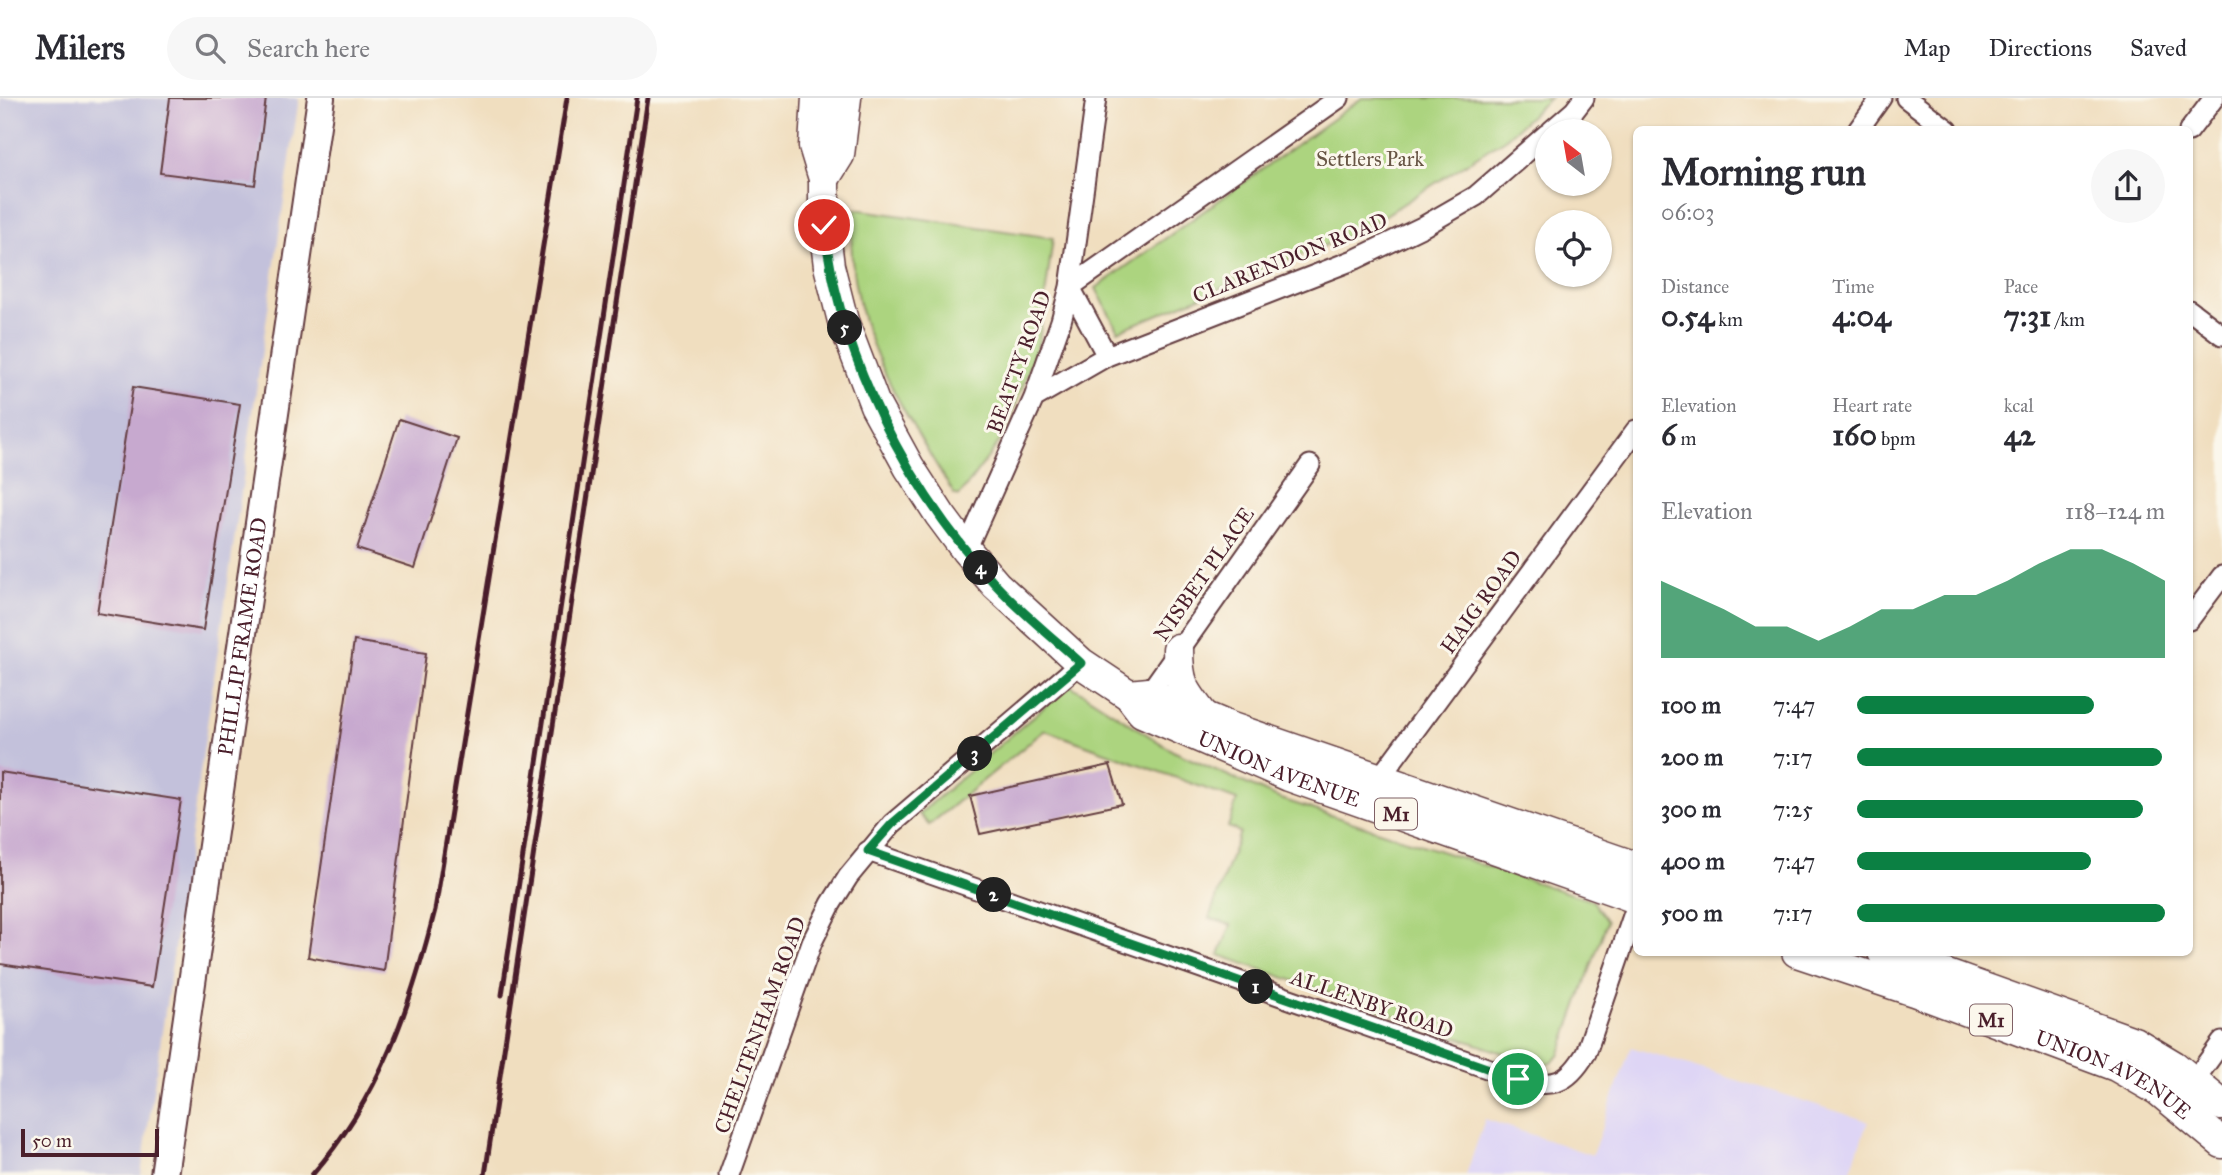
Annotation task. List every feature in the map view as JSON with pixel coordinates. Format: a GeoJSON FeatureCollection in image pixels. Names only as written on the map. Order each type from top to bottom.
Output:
{"type":"FeatureCollection","features":[{"type":"Feature","properties":{"kind":"main road","name":"UNION AVENUE"},"geometry":{"type":"LineString","coordinates":[[817,98],[814,146],[824,179],[824,225],[829,266],[843,321],[862,373],[875,405],[909,467],[966,550],[996,585],[1081,663],[1140,700],[1289,776],[1371,791],[1633,866]]}},
{"type":"Feature","properties":{"kind":"main road","name":"UNION AVENUE"},"geometry":{"type":"LineString","coordinates":[[824,179],[839,155],[846,98]]}},
{"type":"Feature","properties":{"kind":"main road"},"geometry":{"type":"LineString","coordinates":[[1178,649],[1178,674],[1182,685],[1203,716]]}},
{"type":"Feature","properties":{"kind":"main road","name":"UNION AVENUE"},"geometry":{"type":"LineString","coordinates":[[1140,700],[1203,716],[1371,791],[1633,897]]}},
{"type":"Feature","properties":{"kind":"main road","name":"UNION AVENUE"},"geometry":{"type":"LineString","coordinates":[[1825,956],[1929,971]]}},
{"type":"Feature","properties":{"kind":"main road","name":"UNION AVENUE"},"geometry":{"type":"LineString","coordinates":[[1893,956],[1929,971],[2158,1090],[2185,1093],[2218,1115]]}},
{"type":"Feature","properties":{"kind":"street","name":"PHILLIP FRAME ROAD"},"geometry":{"type":"LineString","coordinates":[[164,1175],[321,98]]}},
{"type":"Feature","properties":{"kind":"street","name":"BEATTY ROAD"},"geometry":{"type":"LineString","coordinates":[[966,550],[1034,398],[1061,321],[1070,287],[1096,98]]}},
{"type":"Feature","properties":{"kind":"street"},"geometry":{"type":"LineString","coordinates":[[1107,356],[1070,287],[1339,98]]}},
{"type":"Feature","properties":{"kind":"street","name":"CLARENDON ROAD"},"geometry":{"type":"LineString","coordinates":[[1565,119],[1584,98]]}},
{"type":"Feature","properties":{"kind":"street"},"geometry":{"type":"LineString","coordinates":[[1861,126],[1881,98]]}},
{"type":"Feature","properties":{"kind":"street"},"geometry":{"type":"LineString","coordinates":[[1906,98],[1943,126]]}},
{"type":"Feature","properties":{"kind":"street"},"geometry":{"type":"LineString","coordinates":[[2193,126],[2214,98]]}},
{"type":"Feature","properties":{"kind":"street","name":"CLARENDON ROAD"},"geometry":{"type":"LineString","coordinates":[[1034,398],[1107,356],[1356,259],[1424,226],[1476,196],[1535,145]]}},
{"type":"Feature","properties":{"kind":"street"},"geometry":{"type":"LineString","coordinates":[[2193,313],[2222,335]]}},
{"type":"Feature","properties":{"kind":"street","name":"HAIG ROAD"},"geometry":{"type":"LineString","coordinates":[[1371,791],[1633,434]]}},
{"type":"Feature","properties":{"kind":"street","name":"NISBET PLACE"},"geometry":{"type":"LineString","coordinates":[[1140,700],[1310,465]]}},
{"type":"Feature","properties":{"kind":"street"},"geometry":{"type":"LineString","coordinates":[[2193,615],[2222,576]]}},
{"type":"Feature","properties":{"kind":"street","name":"CHELTENHAM ROAD"},"geometry":{"type":"LineString","coordinates":[[729,1175],[812,942],[836,895],[868,851],[892,824],[1081,663]]}},
{"type":"Feature","properties":{"kind":"street","name":"ALLENBY ROAD"},"geometry":{"type":"LineString","coordinates":[[868,851],[1544,1086],[1575,1072],[1586,1053],[1633,916]]}},
{"type":"Feature","properties":{"kind":"street"},"geometry":{"type":"LineString","coordinates":[[2185,1093],[2222,1042]]}},
{"type":"Feature","properties":{"kind":"shaded area"},"geometry":{"type":"Polygon","coordinates":[[[0,98],[299,98],[141,1175],[0,1175],[0,98]]]}},
{"type":"Feature","properties":{"kind":"shaded area"},"geometry":{"type":"Polygon","coordinates":[[[1631,1047],[1868,1121],[1849,1175],[1466,1175],[1485,1119],[1592,1155],[1631,1047]]]}},
{"type":"Feature","properties":{"kind":"green space","name":"Settlers Park"},"geometry":{"type":"Polygon","coordinates":[[[1362,98],[1550,98],[1506,138],[1362,230],[1118,331],[1096,288],[1362,98]]]}},
{"type":"Feature","properties":{"kind":"green space"},"geometry":{"type":"Polygon","coordinates":[[[855,209],[1053,238],[1039,341],[1021,391],[1003,437],[959,496],[954,494],[895,394],[864,322],[855,285],[851,247],[855,209]]]}},
{"type":"Feature","properties":{"kind":"green space"},"geometry":{"type":"Polygon","coordinates":[[[1070,685],[1173,751],[1278,798],[1593,901],[1607,922],[1559,1056],[1540,1066],[1219,955],[1231,925],[1209,918],[1240,832],[1228,827],[1237,800],[1045,730],[929,825],[919,814],[1070,685]]]}},
{"type":"Feature","properties":{"kind":"building"},"geometry":{"type":"Polygon","coordinates":[[[170,98],[266,98],[255,185],[160,173],[170,98]]]}},
{"type":"Feature","properties":{"kind":"building"},"geometry":{"type":"Polygon","coordinates":[[[133,387],[240,404],[203,630],[97,613],[133,387]]]}},
{"type":"Feature","properties":{"kind":"building"},"geometry":{"type":"Polygon","coordinates":[[[399,419],[457,438],[415,568],[357,549],[399,419]]]}},
{"type":"Feature","properties":{"kind":"building"},"geometry":{"type":"Polygon","coordinates":[[[354,641],[426,653],[384,971],[308,957],[354,641]]]}},
{"type":"Feature","properties":{"kind":"building"},"geometry":{"type":"Polygon","coordinates":[[[1110,765],[1122,804],[980,834],[970,796],[1110,765]]]}},
{"type":"Feature","properties":{"kind":"building"},"geometry":{"type":"Polygon","coordinates":[[[0,772],[181,800],[152,987],[0,964],[0,772]]]}},
{"type":"Feature","properties":{"kind":"railway"},"geometry":{"type":"LineString","coordinates":[[312,1175],[356,1114],[390,1050],[415,982],[435,910],[567,98]]}},
{"type":"Feature","properties":{"kind":"railway"},"geometry":{"type":"LineString","coordinates":[[502,995],[637,98]]}},
{"type":"Feature","properties":{"kind":"railway"},"geometry":{"type":"LineString","coordinates":[[485,1175],[648,98]]}},
{"type":"Feature","properties":{"kind":"route"},"geometry":{"type":"LineString","coordinates":[[824,225],[829,266],[843,321],[875,405],[909,467],[940,515],[996,585],[1081,663],[892,824],[868,851],[1518,1079]]}}]}
